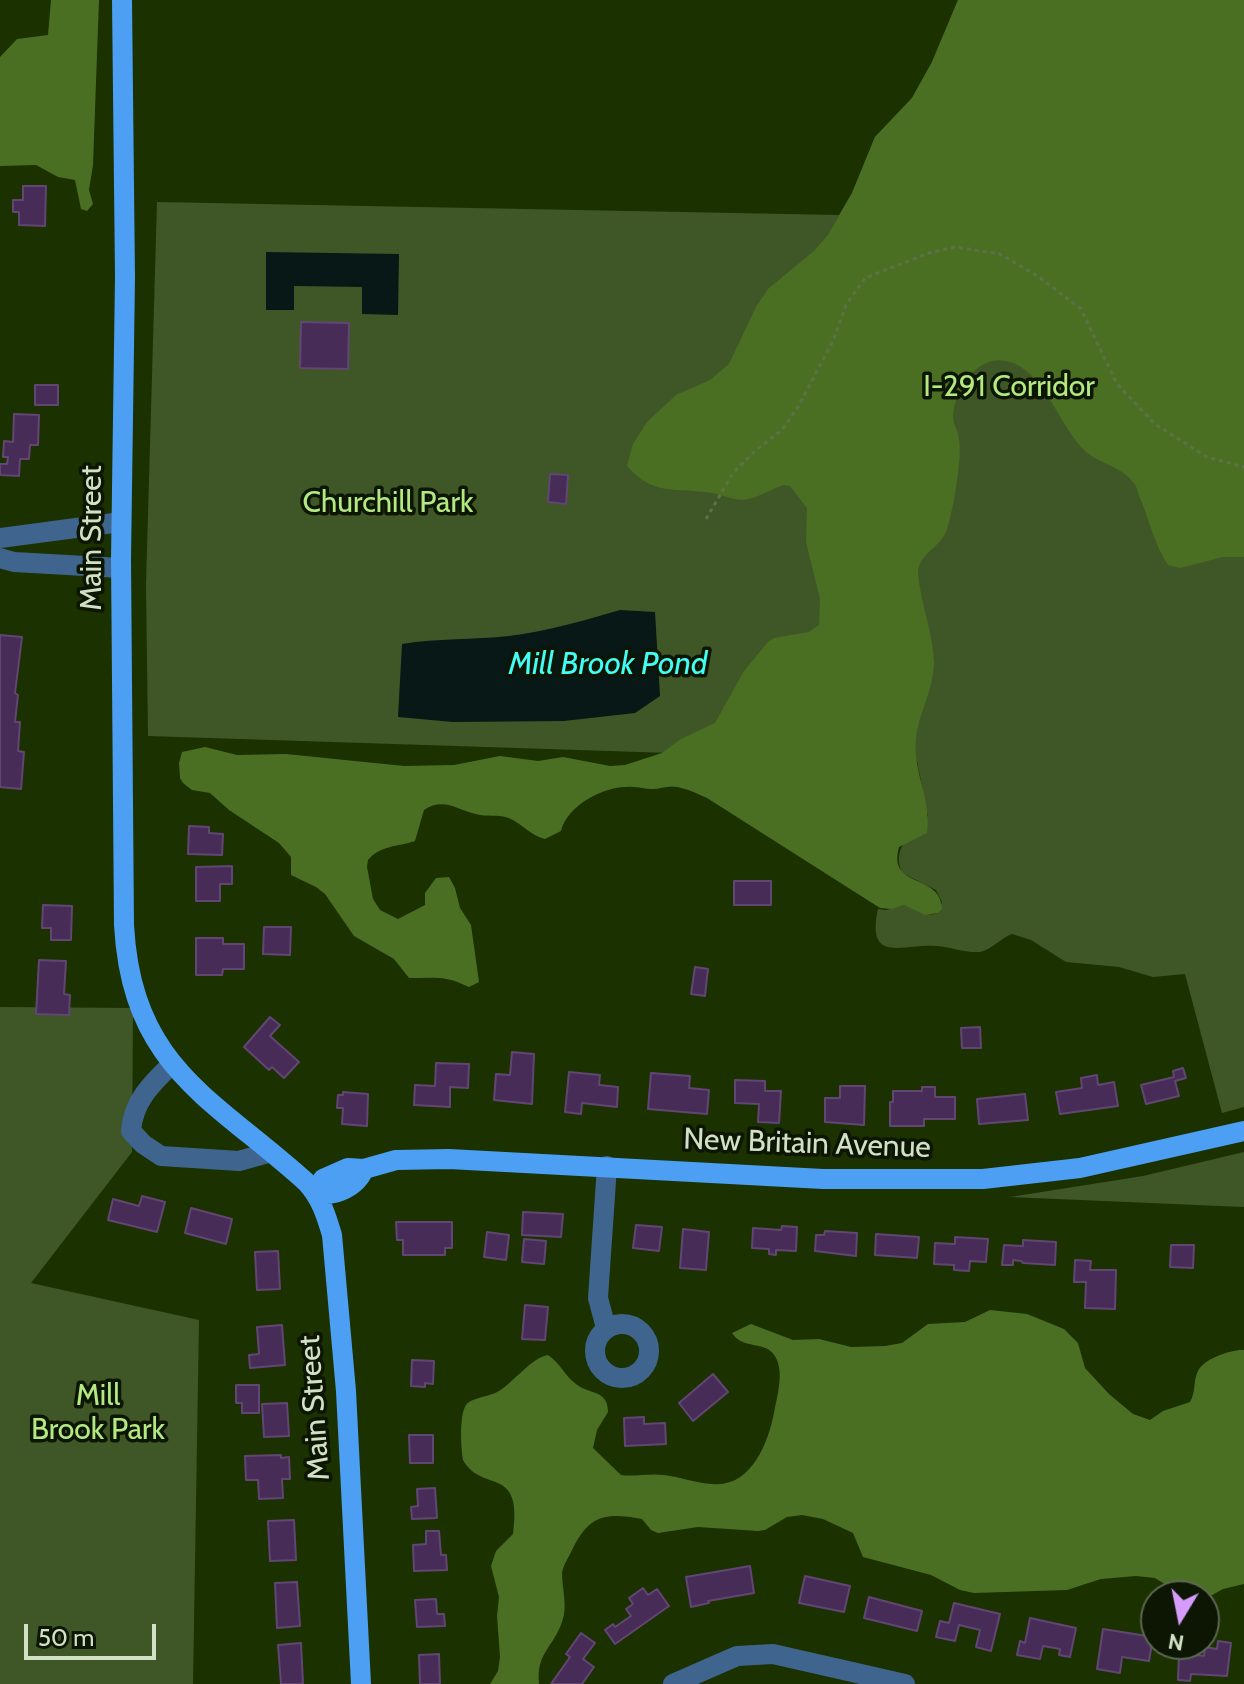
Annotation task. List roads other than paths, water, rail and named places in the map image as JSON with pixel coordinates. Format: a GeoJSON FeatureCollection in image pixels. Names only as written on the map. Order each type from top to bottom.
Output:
{"type":"FeatureCollection","features":[{"type":"Feature","properties":{"kind":"main road","name":"Main Street"},"geometry":{"type":"LineString","coordinates":[[122,0],[125,277],[121,568],[128,970],[143,1016],[171,1065],[316,1192],[332,1235],[346,1391],[361,1684]]}},
{"type":"Feature","properties":{"kind":"main road","name":"New Britain Avenue"},"geometry":{"type":"LineString","coordinates":[[316,1192],[330,1194],[355,1183],[364,1169],[396,1160],[449,1159],[607,1166],[823,1179],[983,1179],[1080,1168],[1244,1131]]}},
{"type":"Feature","properties":{"kind":"street"},"geometry":{"type":"LineString","coordinates":[[0,538],[121,522]]}},
{"type":"Feature","properties":{"kind":"street"},"geometry":{"type":"LineString","coordinates":[[0,558],[14,562],[121,568]]}},
{"type":"Feature","properties":{"kind":"street"},"geometry":{"type":"LineString","coordinates":[[171,1065],[140,1099],[132,1116],[131,1131],[143,1144],[161,1156],[201,1160],[239,1161],[271,1152]]}},
{"type":"Feature","properties":{"kind":"street"},"geometry":{"type":"LineString","coordinates":[[606,1328],[598,1298],[607,1166]]}},
{"type":"Feature","properties":{"kind":"street"},"geometry":{"type":"LineString","coordinates":[[673,1684],[737,1656],[773,1654],[905,1684]]}},
{"type":"Feature","properties":{"kind":"water"},"geometry":{"type":"Polygon","coordinates":[[[266,252],[399,254],[398,315],[362,314],[362,287],[294,286],[294,310],[266,310],[266,252]]]}},
{"type":"Feature","properties":{"kind":"water","name":"Mill Brook Pond"},"geometry":{"type":"Polygon","coordinates":[[[620,610],[655,612],[660,696],[635,713],[564,721],[453,722],[398,717],[402,644],[523,634],[620,610]]]}},
{"type":"Feature","properties":{"kind":"park label","name":"I-291 Corridor"},"geometry":{"type":"Point","coordinates":[1009,387]}},
{"type":"Feature","properties":{"kind":"park label","name":"Churchill Park"},"geometry":{"type":"Point","coordinates":[388,503]}},
{"type":"Feature","properties":{"kind":"park label","name":"Mill Brook Park"},"geometry":{"type":"Point","coordinates":[98,1413]}}]}
